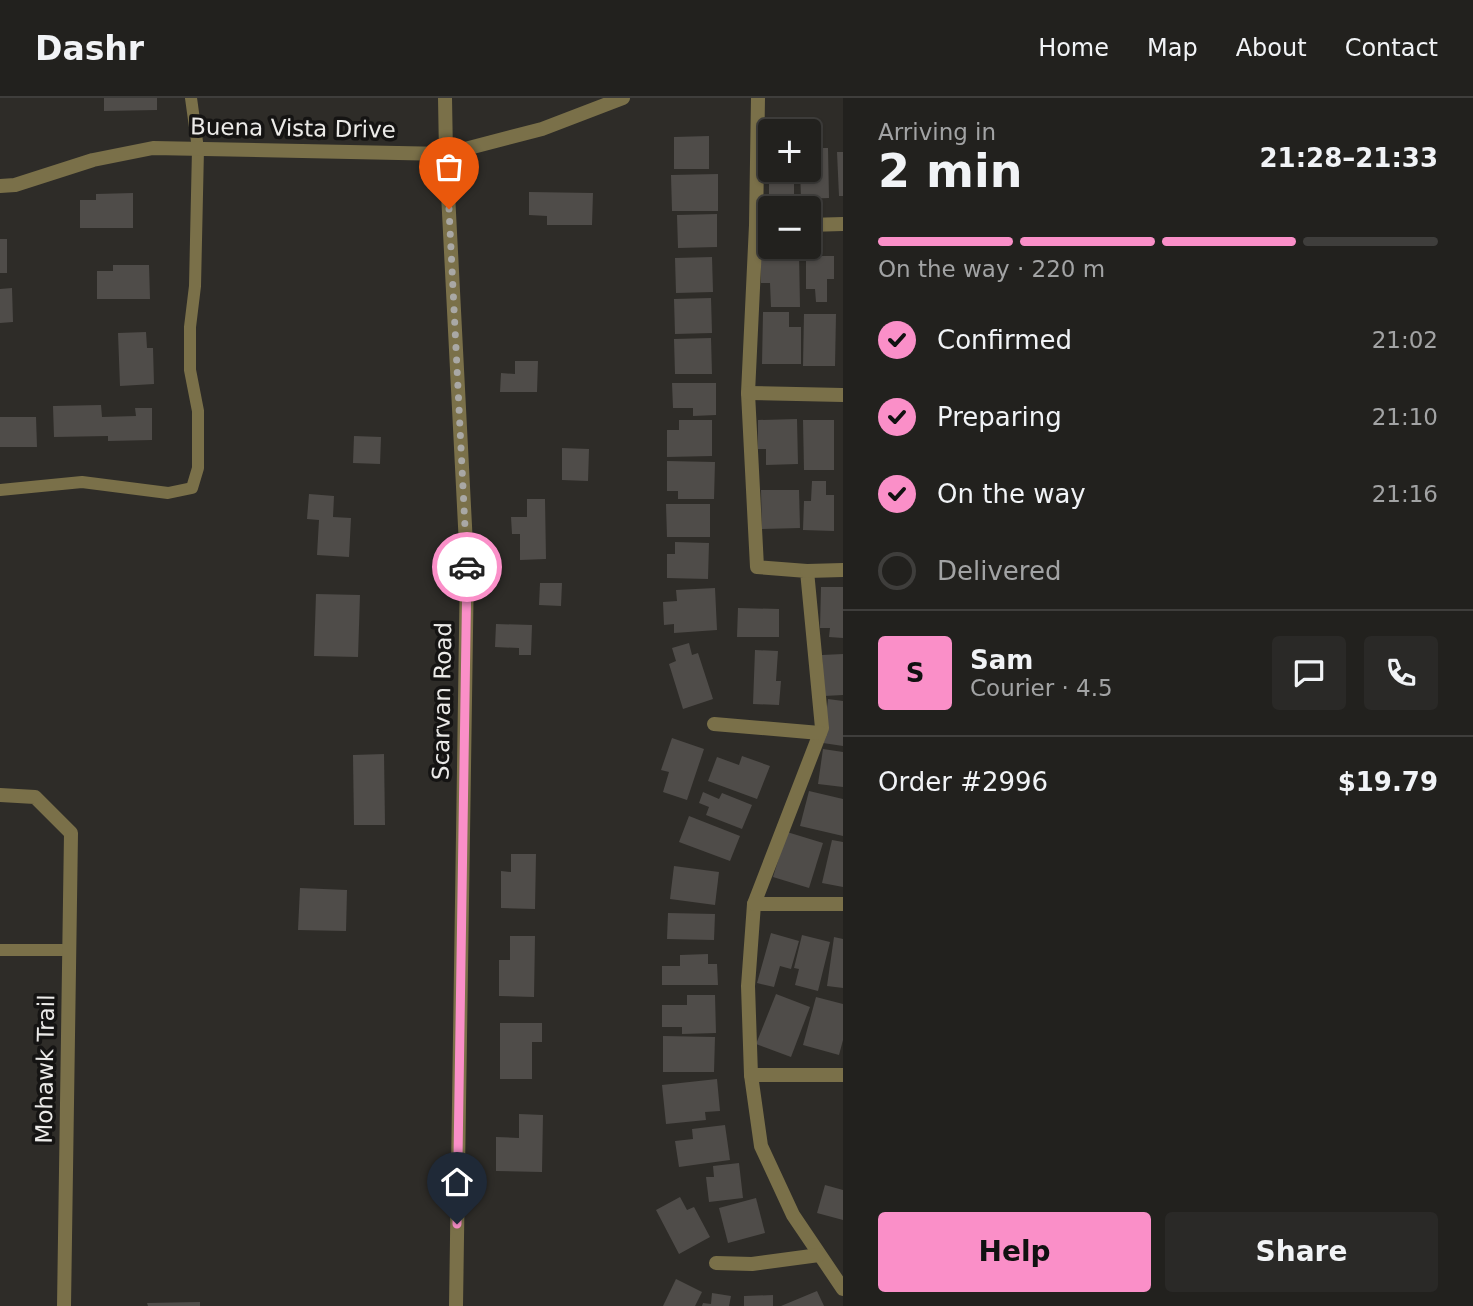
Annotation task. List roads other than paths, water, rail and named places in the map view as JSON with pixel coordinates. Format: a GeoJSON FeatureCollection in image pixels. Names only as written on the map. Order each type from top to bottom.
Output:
{"type":"FeatureCollection","features":[{"type":"Feature","properties":{"kind":"street","name":"Scarvan Road"},"geometry":{"type":"LineString","coordinates":[[445,98],[467,565],[456,1306]]}},
{"type":"Feature","properties":{"kind":"street","name":"Buena Vista Drive"},"geometry":{"type":"LineString","coordinates":[[0,186],[15,185],[93,160],[153,148],[446,154],[542,129],[623,98]]}},
{"type":"Feature","properties":{"kind":"street"},"geometry":{"type":"LineString","coordinates":[[758,98],[762,196]]}},
{"type":"Feature","properties":{"kind":"street"},"geometry":{"type":"LineString","coordinates":[[821,225],[843,224]]}},
{"type":"Feature","properties":{"kind":"street"},"geometry":{"type":"LineString","coordinates":[[760,259],[748,393],[757,567],[843,570]]}},
{"type":"Feature","properties":{"kind":"street"},"geometry":{"type":"LineString","coordinates":[[748,393],[843,395]]}},
{"type":"Feature","properties":{"kind":"street"},"geometry":{"type":"LineString","coordinates":[[807,570],[822,728],[754,904],[748,986],[751,1075],[761,1146],[793,1215],[843,1289]]}},
{"type":"Feature","properties":{"kind":"street"},"geometry":{"type":"LineString","coordinates":[[714,724],[820,733]]}},
{"type":"Feature","properties":{"kind":"street","name":"Mohawk Trail"},"geometry":{"type":"LineString","coordinates":[[0,795],[35,797],[71,833],[64,1306]]}},
{"type":"Feature","properties":{"kind":"street"},"geometry":{"type":"LineString","coordinates":[[754,904],[843,904]]}},
{"type":"Feature","properties":{"kind":"street"},"geometry":{"type":"LineString","coordinates":[[751,1075],[843,1074]]}},
{"type":"Feature","properties":{"kind":"street"},"geometry":{"type":"LineString","coordinates":[[716,1264],[752,1265],[819,1255]]}},
{"type":"Feature","properties":{"kind":"lane"},"geometry":{"type":"LineString","coordinates":[[0,490],[82,482],[168,492],[192,488],[198,468],[198,411],[190,370],[190,327],[195,286],[198,149],[191,98]]}},
{"type":"Feature","properties":{"kind":"lane"},"geometry":{"type":"LineString","coordinates":[[0,950],[69,950]]}}]}
